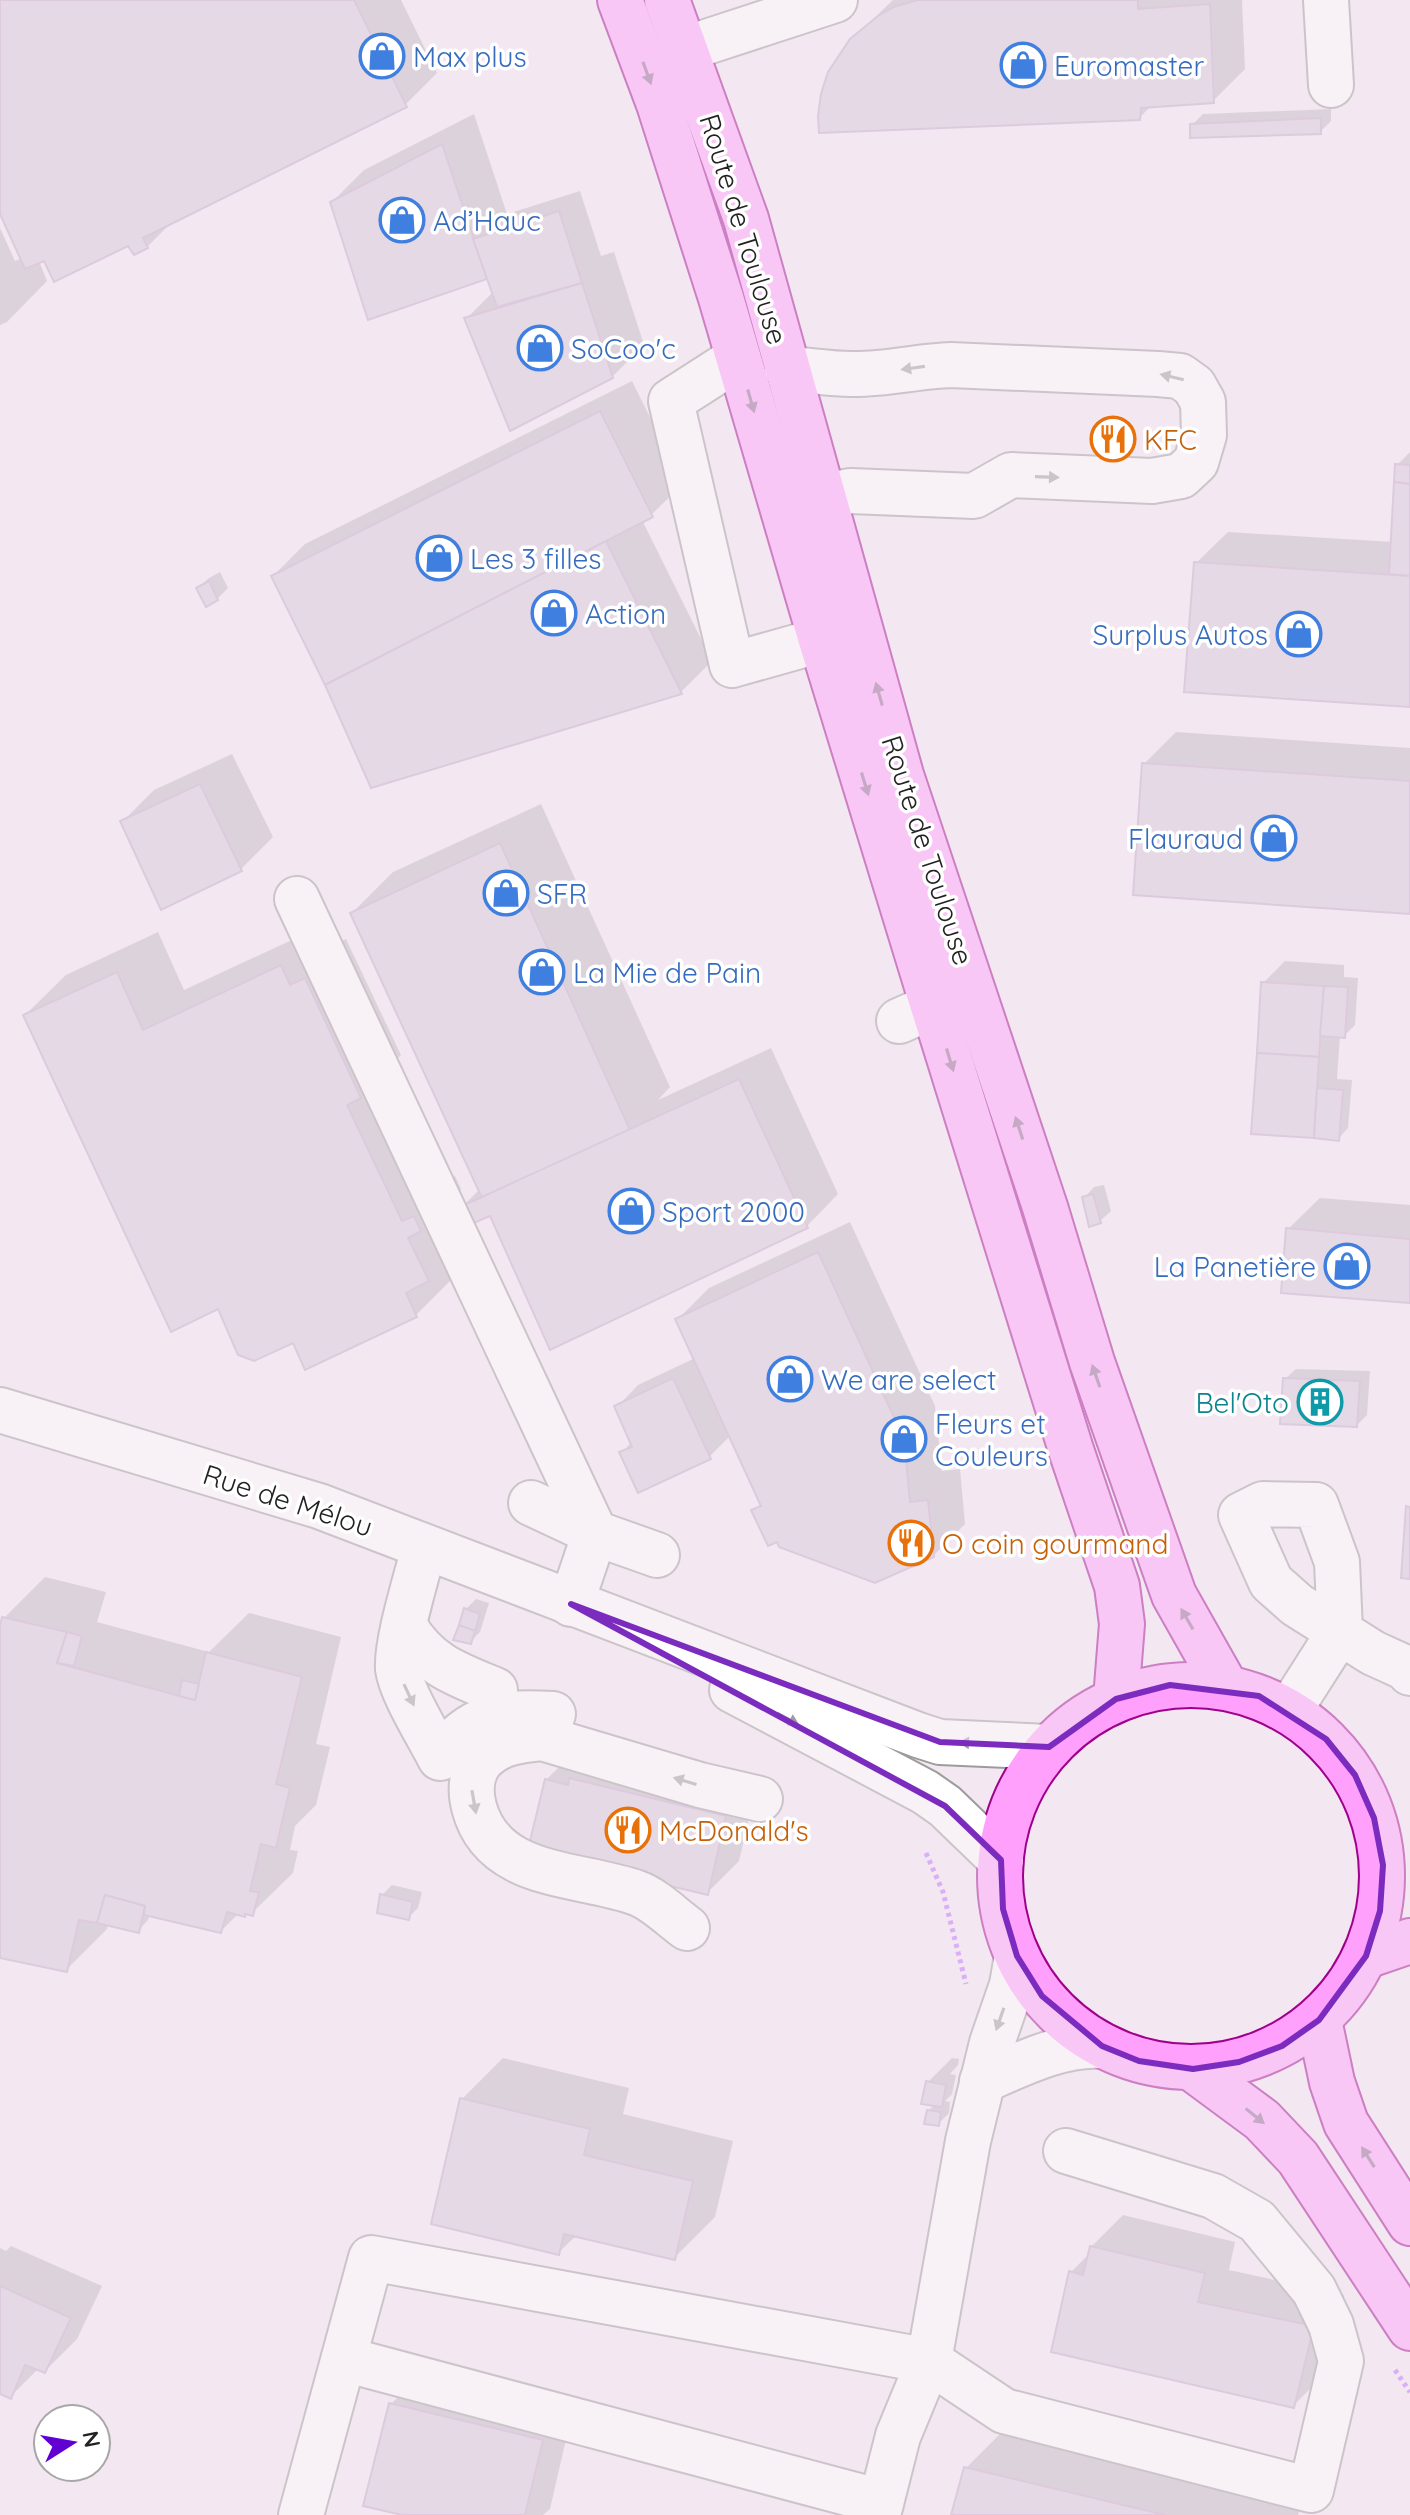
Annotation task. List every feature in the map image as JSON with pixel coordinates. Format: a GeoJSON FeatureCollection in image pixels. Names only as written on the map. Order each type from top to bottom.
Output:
{"type":"FeatureCollection","features":[{"type":"Feature","properties":{"kind":"main road"},"geometry":{"type":"LineString","coordinates":[[620,0],[659,104],[821,640],[916,1014],[1117,1586],[1122,1624],[1116,1699]]}},
{"type":"Feature","properties":{"kind":"main road","name":"Route de Toulouse"},"geometry":{"type":"LineString","coordinates":[[667,0],[746,219],[901,775],[975,994],[1092,1362],[1174,1595],[1226,1687]]}},
{"type":"Feature","properties":{"kind":"main road"},"geometry":{"type":"LineString","coordinates":[[1170,1685],[1226,1687],[1259,1696],[1289,1711],[1326,1739],[1392,1827],[1383,1865],[1380,1911],[1366,1956],[1345,1991],[1319,2020],[1282,2046],[1239,2062],[1193,2069],[1139,2061],[1102,2046],[1069,2025],[1042,1996],[1017,1956],[1003,1909],[1001,1860],[1008,1819],[1024,1781],[1049,1747],[1080,1719],[1116,1699],[1170,1685]]}},
{"type":"Feature","properties":{"kind":"main road"},"geometry":{"type":"LineString","coordinates":[[1366,1956],[1410,1941]]}},
{"type":"Feature","properties":{"kind":"main road"},"geometry":{"type":"LineString","coordinates":[[1319,2020],[1332,2082],[1346,2123],[1410,2223]]}},
{"type":"Feature","properties":{"kind":"main road"},"geometry":{"type":"LineString","coordinates":[[1193,2069],[1262,2120],[1298,2158],[1410,2328]]}},
{"type":"Feature","properties":{"kind":"street"},"geometry":{"type":"LineString","coordinates":[[685,49],[835,0]]}},
{"type":"Feature","properties":{"kind":"street"},"geometry":{"type":"LineString","coordinates":[[1326,0],[1331,85]]}},
{"type":"Feature","properties":{"kind":"street"},"geometry":{"type":"LineString","coordinates":[[738,358],[671,401],[732,665],[821,640]]}},
{"type":"Feature","properties":{"kind":"street"},"geometry":{"type":"LineString","coordinates":[[787,369],[851,374],[951,365],[1158,374],[1180,376],[1194,386],[1203,402],[1204,435],[1196,462],[1181,476],[1152,481],[1011,475],[974,496],[851,491],[823,496]]}},
{"type":"Feature","properties":{"kind":"street"},"geometry":{"type":"LineString","coordinates":[[297,899],[595,1533],[571,1604]]}},
{"type":"Feature","properties":{"kind":"street"},"geometry":{"type":"LineString","coordinates":[[916,1014],[975,994]]}},
{"type":"Feature","properties":{"kind":"street","name":"Rue de Mélou"},"geometry":{"type":"LineString","coordinates":[[0,1410],[319,1506],[940,1742],[1049,1747]]}},
{"type":"Feature","properties":{"kind":"street"},"geometry":{"type":"LineString","coordinates":[[531,1503],[595,1533],[657,1555]]}},
{"type":"Feature","properties":{"kind":"street"},"geometry":{"type":"LineString","coordinates":[[424,1547],[398,1670],[440,1758],[451,1742],[489,1717],[518,1712],[558,1714]]}},
{"type":"Feature","properties":{"kind":"street","name":"Rue de Mélou"},"geometry":{"type":"LineString","coordinates":[[571,1604],[925,1792],[945,1806],[1001,1860]]}},
{"type":"Feature","properties":{"kind":"street"},"geometry":{"type":"LineString","coordinates":[[405,1627],[416,1646],[435,1663],[495,1690]]}},
{"type":"Feature","properties":{"kind":"street"},"geometry":{"type":"LineString","coordinates":[[1289,1711],[1340,1631],[1410,1673]]}},
{"type":"Feature","properties":{"kind":"street"},"geometry":{"type":"LineString","coordinates":[[687,1928],[640,1893],[528,1866],[508,1856],[491,1841],[477,1818],[471,1795],[474,1772],[483,1759],[501,1746],[542,1738],[700,1785],[760,1799]]}},
{"type":"Feature","properties":{"kind":"street"},"geometry":{"type":"LineString","coordinates":[[344,2359],[879,2508],[898,2436],[929,2361],[968,2141],[992,2043],[1012,1985],[1017,1956]]}},
{"type":"Feature","properties":{"kind":"street"},"geometry":{"type":"LineString","coordinates":[[982,2081],[1061,2051],[1087,2045],[1102,2046]]}},
{"type":"Feature","properties":{"kind":"street"},"geometry":{"type":"LineString","coordinates":[[301,2515],[371,2258],[929,2361],[1004,2411],[1310,2502],[1341,2361],[1331,2325],[1314,2290],[1257,2221],[1213,2196],[1066,2151]]}},
{"type":"Feature","properties":{"kind":"path"},"geometry":{"type":"LineString","coordinates":[[920,1843],[943,1892],[968,1993]]}},
{"type":"Feature","properties":{"kind":"highlighted area"},"geometry":{"type":"Polygon","coordinates":[[[571,1604],[940,1742],[1049,1747],[1116,1699],[1170,1685],[1259,1696],[1326,1739],[1355,1775],[1374,1818],[1383,1865],[1380,1911],[1366,1956],[1319,2020],[1282,2046],[1239,2062],[1193,2069],[1139,2061],[1102,2046],[1042,1996],[1017,1956],[1003,1909],[1001,1860],[945,1806],[571,1604]]]}},
{"type":"Feature","properties":{"kind":"building"},"geometry":{"type":"Polygon","coordinates":[[[0,0],[354,0],[407,107],[143,238],[148,248],[134,255],[128,246],[54,282],[44,261],[25,269],[0,214],[0,0]]]}},
{"type":"Feature","properties":{"kind":"building","name":"Euromaster"},"geometry":{"type":"Polygon","coordinates":[[[917,0],[1138,0],[1138,9],[1210,4],[1214,103],[1141,108],[1140,120],[819,133],[821,94],[828,72],[850,39],[878,16],[917,0]]]}},
{"type":"Feature","properties":{"kind":"building"},"geometry":{"type":"Polygon","coordinates":[[[1321,118],[1321,134],[1190,138],[1190,124],[1321,118]]]}},
{"type":"Feature","properties":{"kind":"building","name":"Ad’Hauc"},"geometry":{"type":"Polygon","coordinates":[[[442,144],[487,279],[368,320],[330,202],[442,144]]]}},
{"type":"Feature","properties":{"kind":"building"},"geometry":{"type":"Polygon","coordinates":[[[559,211],[582,283],[497,307],[473,239],[559,211]]]}},
{"type":"Feature","properties":{"kind":"building","name":"SoCoo'c"},"geometry":{"type":"Polygon","coordinates":[[[582,283],[613,378],[510,431],[464,318],[582,283]]]}},
{"type":"Feature","properties":{"kind":"building","name":"Les 3 filles"},"geometry":{"type":"Polygon","coordinates":[[[600,411],[653,517],[325,685],[271,576],[600,411]]]}},
{"type":"Feature","properties":{"kind":"building"},"geometry":{"type":"Polygon","coordinates":[[[1395,464],[1410,465],[1410,484],[1394,482],[1395,464]]]}},
{"type":"Feature","properties":{"kind":"building"},"geometry":{"type":"Polygon","coordinates":[[[1394,482],[1410,484],[1410,576],[1389,574],[1394,482]]]}},
{"type":"Feature","properties":{"kind":"building","name":"Action"},"geometry":{"type":"Polygon","coordinates":[[[606,541],[682,694],[371,788],[325,685],[606,541]]]}},
{"type":"Feature","properties":{"kind":"building","name":"Surplus Autos"},"geometry":{"type":"Polygon","coordinates":[[[1194,562],[1410,576],[1410,707],[1184,692],[1194,562]]]}},
{"type":"Feature","properties":{"kind":"building"},"geometry":{"type":"Polygon","coordinates":[[[209,581],[218,600],[206,607],[196,588],[209,581]]]}},
{"type":"Feature","properties":{"kind":"building","name":"Flauraud"},"geometry":{"type":"Polygon","coordinates":[[[1142,763],[1410,781],[1410,914],[1133,895],[1142,763]]]}},
{"type":"Feature","properties":{"kind":"building"},"geometry":{"type":"Polygon","coordinates":[[[200,784],[242,871],[161,910],[120,821],[200,784]]]}},
{"type":"Feature","properties":{"kind":"building"},"geometry":{"type":"Polygon","coordinates":[[[500,843],[630,1130],[482,1198],[350,913],[500,843]]]}},
{"type":"Feature","properties":{"kind":"building"},"geometry":{"type":"Polygon","coordinates":[[[281,965],[290,985],[305,978],[361,1098],[347,1105],[402,1221],[414,1216],[421,1231],[408,1238],[429,1281],[406,1293],[417,1317],[305,1370],[293,1343],[254,1361],[238,1355],[218,1309],[171,1332],[23,1015],[117,972],[143,1030],[281,965]]]}},
{"type":"Feature","properties":{"kind":"building"},"geometry":{"type":"Polygon","coordinates":[[[1261,982],[1324,986],[1319,1057],[1257,1053],[1261,982]]]}},
{"type":"Feature","properties":{"kind":"building"},"geometry":{"type":"Polygon","coordinates":[[[1324,986],[1348,987],[1345,1038],[1320,1036],[1324,986]]]}},
{"type":"Feature","properties":{"kind":"building"},"geometry":{"type":"Polygon","coordinates":[[[1257,1053],[1319,1057],[1314,1138],[1251,1134],[1257,1053]]]}},
{"type":"Feature","properties":{"kind":"building","name":"Sport 2000"},"geometry":{"type":"Polygon","coordinates":[[[739,1079],[808,1228],[550,1350],[490,1216],[469,1225],[460,1207],[739,1079]]]}},
{"type":"Feature","properties":{"kind":"building"},"geometry":{"type":"Polygon","coordinates":[[[1317,1088],[1343,1090],[1339,1141],[1314,1138],[1317,1088]]]}},
{"type":"Feature","properties":{"kind":"building"},"geometry":{"type":"Polygon","coordinates":[[[1093,1194],[1101,1223],[1089,1227],[1082,1197],[1093,1194]]]}},
{"type":"Feature","properties":{"kind":"building","name":"La Panetière"},"geometry":{"type":"Polygon","coordinates":[[[1286,1228],[1410,1239],[1410,1303],[1281,1293],[1286,1228]]]}},
{"type":"Feature","properties":{"kind":"building","name":"We are select"},"geometry":{"type":"Polygon","coordinates":[[[818,1252],[904,1439],[910,1502],[928,1500],[934,1557],[875,1583],[779,1547],[777,1542],[768,1546],[751,1510],[761,1506],[675,1319],[818,1252]]]}},
{"type":"Feature","properties":{"kind":"building"},"geometry":{"type":"Polygon","coordinates":[[[673,1378],[711,1459],[638,1493],[619,1452],[632,1447],[614,1406],[673,1378]]]}},
{"type":"Feature","properties":{"kind":"building","name":"Bel'Oto"},"geometry":{"type":"Polygon","coordinates":[[[1283,1378],[1360,1381],[1357,1427],[1280,1424],[1283,1378]]]}},
{"type":"Feature","properties":{"kind":"building"},"geometry":{"type":"Polygon","coordinates":[[[1406,1506],[1410,1507],[1410,1579],[1401,1578],[1406,1506]]]}},
{"type":"Feature","properties":{"kind":"building"},"geometry":{"type":"Polygon","coordinates":[[[464,1608],[480,1614],[475,1631],[459,1625],[464,1608]]]}},
{"type":"Feature","properties":{"kind":"building"},"geometry":{"type":"Polygon","coordinates":[[[2,1617],[67,1632],[57,1663],[195,1700],[206,1652],[302,1677],[276,1784],[290,1788],[276,1848],[261,1844],[250,1891],[259,1892],[253,1916],[227,1912],[221,1933],[144,1915],[145,1906],[105,1895],[97,1923],[79,1920],[67,1972],[0,1958],[2,1617]]]}},
{"type":"Feature","properties":{"kind":"building"},"geometry":{"type":"Polygon","coordinates":[[[459,1625],[475,1631],[471,1644],[453,1640],[459,1625]]]}},
{"type":"Feature","properties":{"kind":"building"},"geometry":{"type":"Polygon","coordinates":[[[67,1632],[82,1636],[74,1666],[57,1663],[67,1632]]]}},
{"type":"Feature","properties":{"kind":"building"},"geometry":{"type":"Polygon","coordinates":[[[182,1680],[199,1684],[195,1700],[179,1696],[182,1680]]]}},
{"type":"Feature","properties":{"kind":"building","name":"McDonald's"},"geometry":{"type":"Polygon","coordinates":[[[569,1778],[726,1816],[708,1895],[550,1857],[529,1845],[545,1779],[568,1785],[569,1778]]]}},
{"type":"Feature","properties":{"kind":"building"},"geometry":{"type":"Polygon","coordinates":[[[380,1894],[413,1902],[409,1920],[377,1913],[380,1894]]]}},
{"type":"Feature","properties":{"kind":"building"},"geometry":{"type":"Polygon","coordinates":[[[105,1895],[145,1906],[139,1933],[97,1923],[105,1895]]]}},
{"type":"Feature","properties":{"kind":"building"},"geometry":{"type":"Polygon","coordinates":[[[926,2081],[946,2085],[942,2107],[921,2104],[926,2081]]]}},
{"type":"Feature","properties":{"kind":"building"},"geometry":{"type":"Polygon","coordinates":[[[460,2098],[590,2129],[584,2155],[693,2181],[675,2260],[564,2234],[559,2255],[431,2224],[460,2098]]]}},
{"type":"Feature","properties":{"kind":"building"},"geometry":{"type":"Polygon","coordinates":[[[927,2110],[941,2112],[939,2126],[924,2124],[927,2110]]]}},
{"type":"Feature","properties":{"kind":"building"},"geometry":{"type":"Polygon","coordinates":[[[1090,2246],[1205,2273],[1198,2302],[1314,2326],[1294,2408],[1051,2352],[1069,2271],[1083,2275],[1090,2246]]]}},
{"type":"Feature","properties":{"kind":"building"},"geometry":{"type":"Polygon","coordinates":[[[0,2286],[71,2318],[45,2373],[25,2365],[11,2399],[0,2394],[0,2286]]]}},
{"type":"Feature","properties":{"kind":"building"},"geometry":{"type":"Polygon","coordinates":[[[389,2403],[543,2440],[525,2515],[402,2515],[363,2506],[389,2403]]]}},
{"type":"Feature","properties":{"kind":"building"},"geometry":{"type":"Polygon","coordinates":[[[964,2467],[1165,2515],[951,2515],[964,2467]]]}},
{"type":"Feature","properties":{"kind":"place","name":"Max plus"},"geometry":{"type":"Point","coordinates":[382,56]}},
{"type":"Feature","properties":{"kind":"place","name":"Euromaster"},"geometry":{"type":"Point","coordinates":[1023,65]}},
{"type":"Feature","properties":{"kind":"place","name":"Ad’Hauc"},"geometry":{"type":"Point","coordinates":[402,220]}},
{"type":"Feature","properties":{"kind":"place","name":"SoCoo'c"},"geometry":{"type":"Point","coordinates":[540,348]}},
{"type":"Feature","properties":{"kind":"place","name":"KFC"},"geometry":{"type":"Point","coordinates":[1113,439]}},
{"type":"Feature","properties":{"kind":"place","name":"Les 3 filles"},"geometry":{"type":"Point","coordinates":[439,558]}},
{"type":"Feature","properties":{"kind":"place","name":"Action"},"geometry":{"type":"Point","coordinates":[554,613]}},
{"type":"Feature","properties":{"kind":"place","name":"Surplus Autos"},"geometry":{"type":"Point","coordinates":[1299,634]}},
{"type":"Feature","properties":{"kind":"place","name":"Flauraud"},"geometry":{"type":"Point","coordinates":[1274,838]}},
{"type":"Feature","properties":{"kind":"place","name":"SFR"},"geometry":{"type":"Point","coordinates":[506,893]}},
{"type":"Feature","properties":{"kind":"place","name":"La Mie de Pain"},"geometry":{"type":"Point","coordinates":[542,972]}},
{"type":"Feature","properties":{"kind":"place","name":"Sport 2000"},"geometry":{"type":"Point","coordinates":[631,1211]}},
{"type":"Feature","properties":{"kind":"place","name":"La Panetière"},"geometry":{"type":"Point","coordinates":[1347,1266]}},
{"type":"Feature","properties":{"kind":"place","name":"We are select"},"geometry":{"type":"Point","coordinates":[790,1379]}},
{"type":"Feature","properties":{"kind":"place","name":"Bel'Oto"},"geometry":{"type":"Point","coordinates":[1320,1402]}},
{"type":"Feature","properties":{"kind":"place","name":"Fleurs et Couleurs"},"geometry":{"type":"Point","coordinates":[904,1439]}},
{"type":"Feature","properties":{"kind":"place","name":"O coin gourmand"},"geometry":{"type":"Point","coordinates":[911,1543]}},
{"type":"Feature","properties":{"kind":"place","name":"McDonald's"},"geometry":{"type":"Point","coordinates":[628,1830]}}]}
